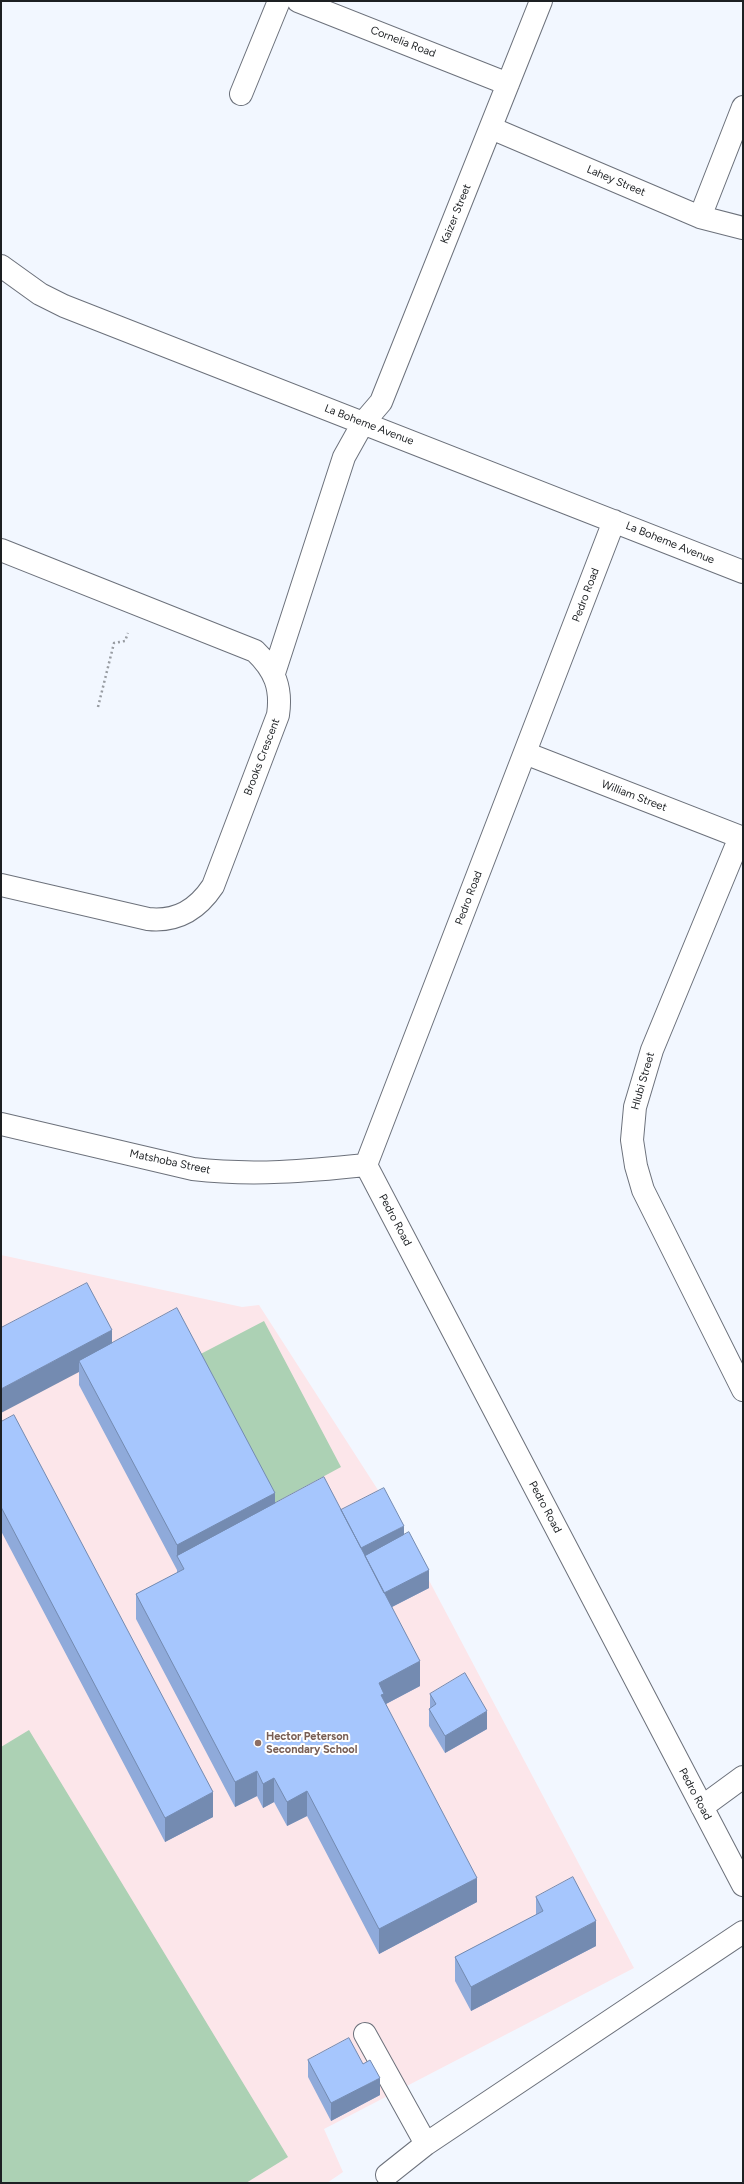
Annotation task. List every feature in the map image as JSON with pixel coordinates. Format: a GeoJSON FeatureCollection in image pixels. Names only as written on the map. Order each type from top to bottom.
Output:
{"type":"FeatureCollection","features":[{"type":"Feature","properties":{"kind":"street"},"geometry":{"type":"LineString","coordinates":[[241,94],[279,1]]}},
{"type":"Feature","properties":{"kind":"street","name":"Cornelia Road"},"geometry":{"type":"LineString","coordinates":[[298,1],[508,84]]}},
{"type":"Feature","properties":{"kind":"street","name":"Kaizer Street"},"geometry":{"type":"LineString","coordinates":[[274,673],[344,457],[363,423],[381,402],[541,1]]}},
{"type":"Feature","properties":{"kind":"street"},"geometry":{"type":"LineString","coordinates":[[700,217],[743,107]]}},
{"type":"Feature","properties":{"kind":"street","name":"Lahey Street"},"geometry":{"type":"LineString","coordinates":[[490,128],[700,217],[743,228]]}},
{"type":"Feature","properties":{"kind":"street","name":"La Boheme Avenue"},"geometry":{"type":"LineString","coordinates":[[1,266],[40,294],[64,306],[743,572]]}},
{"type":"Feature","properties":{"kind":"street","name":"Pedro Road"},"geometry":{"type":"LineString","coordinates":[[614,521],[366,1165],[743,1885]]}},
{"type":"Feature","properties":{"kind":"street","name":"Brooks Crescent"},"geometry":{"type":"LineString","coordinates":[[1,550],[255,651],[266,661],[274,673],[279,687],[280,701],[278,715],[213,886],[197,907],[186,914],[161,920],[1,886]]}},
{"type":"Feature","properties":{"kind":"street","name":"William Street"},"geometry":{"type":"LineString","coordinates":[[524,753],[742,838]]}},
{"type":"Feature","properties":{"kind":"street","name":"Hlubi Street"},"geometry":{"type":"LineString","coordinates":[[742,838],[652,1050],[635,1107],[632,1140],[636,1166],[643,1190],[743,1390]]}},
{"type":"Feature","properties":{"kind":"street","name":"Matshoba Street"},"geometry":{"type":"LineString","coordinates":[[1,1124],[194,1169],[215,1172],[279,1173],[366,1165]]}},
{"type":"Feature","properties":{"kind":"street"},"geometry":{"type":"LineString","coordinates":[[702,1807],[743,1777]]}},
{"type":"Feature","properties":{"kind":"street"},"geometry":{"type":"LineString","coordinates":[[387,2175],[426,2144],[743,1932]]}},
{"type":"Feature","properties":{"kind":"street"},"geometry":{"type":"LineString","coordinates":[[365,2034],[426,2144]]}},
{"type":"Feature","properties":{"kind":"path"},"geometry":{"type":"LineString","coordinates":[[98,707],[114,643],[125,641],[140,605]]}},
{"type":"Feature","properties":{"kind":"shaded area","name":"Hector Peterson Secondary School"},"geometry":{"type":"Polygon","coordinates":[[[1,1255],[242,1307],[259,1305],[396,1518],[634,1968],[324,2129],[343,2172],[327,2183],[1,2183],[1,1255]]]}},
{"type":"Feature","properties":{"kind":"green space"},"geometry":{"type":"Polygon","coordinates":[[[264,1321],[341,1467],[269,1506],[191,1359],[264,1321]]]}},
{"type":"Feature","properties":{"kind":"green space"},"geometry":{"type":"Polygon","coordinates":[[[29,1730],[288,2157],[246,2183],[1,2183],[1,1747],[29,1730]]]}},
{"type":"Feature","properties":{"kind":"building"},"geometry":{"type":"Polygon","coordinates":[[[87,1283],[112,1330],[1,1389],[1,1328],[87,1283]]]}},
{"type":"Feature","properties":{"kind":"building"},"geometry":{"type":"Polygon","coordinates":[[[177,1308],[275,1493],[177,1545],[79,1361],[177,1308]]]}},
{"type":"Feature","properties":{"kind":"building"},"geometry":{"type":"Polygon","coordinates":[[[14,1415],[213,1792],[165,1818],[1,1507],[1,1422],[14,1415]]]}},
{"type":"Feature","properties":{"kind":"building"},"geometry":{"type":"Polygon","coordinates":[[[324,1477],[420,1661],[379,1683],[384,1694],[381,1695],[477,1878],[379,1929],[307,1791],[287,1802],[274,1778],[263,1784],[257,1771],[235,1782],[136,1594],[184,1569],[177,1556],[324,1477]]]}},
{"type":"Feature","properties":{"kind":"building"},"geometry":{"type":"Polygon","coordinates":[[[384,1488],[404,1526],[361,1548],[341,1510],[384,1488]]]}},
{"type":"Feature","properties":{"kind":"building"},"geometry":{"type":"Polygon","coordinates":[[[409,1532],[429,1570],[384,1593],[365,1556],[409,1532]]]}},
{"type":"Feature","properties":{"kind":"building"},"geometry":{"type":"Polygon","coordinates":[[[465,1673],[487,1711],[445,1736],[429,1709],[436,1704],[430,1694],[465,1673]]]}},
{"type":"Feature","properties":{"kind":"building"},"geometry":{"type":"Polygon","coordinates":[[[573,1877],[596,1921],[471,1987],[455,1957],[543,1911],[536,1897],[573,1877]]]}},
{"type":"Feature","properties":{"kind":"building"},"geometry":{"type":"Polygon","coordinates":[[[349,2038],[363,2064],[370,2060],[380,2078],[331,2103],[308,2060],[349,2038]]]}},
{"type":"Feature","properties":{"kind":"place","name":"Hector Peterson Secondary School"},"geometry":{"type":"Point","coordinates":[258,1743]}}]}
